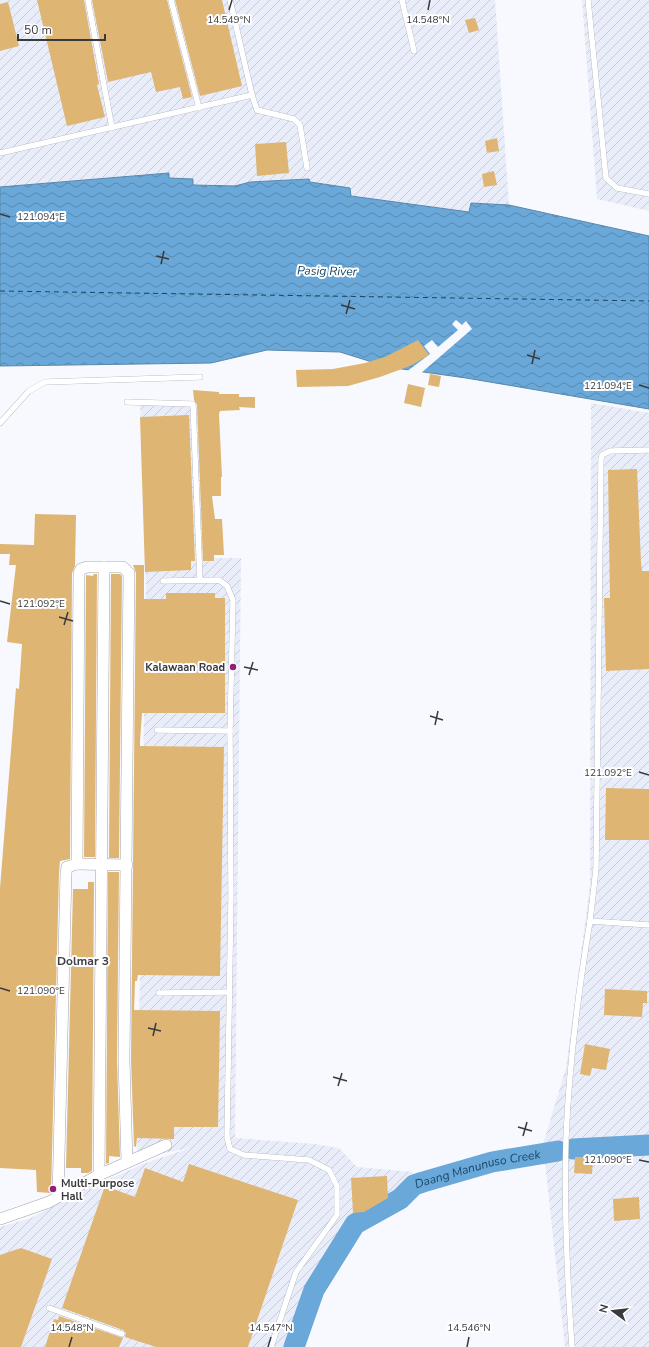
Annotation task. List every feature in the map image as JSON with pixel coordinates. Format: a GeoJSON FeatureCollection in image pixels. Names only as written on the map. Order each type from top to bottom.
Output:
{"type":"FeatureCollection","features":[{"type":"Feature","properties":{"kind":"street"},"geometry":{"type":"LineString","coordinates":[[77,864],[80,573],[82,569],[87,567],[124,567],[129,573],[124,1060],[127,1162]]}},
{"type":"Feature","properties":{"kind":"street"},"geometry":{"type":"LineString","coordinates":[[99,1175],[104,567]]}},
{"type":"Feature","properties":{"kind":"street"},"geometry":{"type":"LineString","coordinates":[[58,1196],[67,867],[77,864],[101,866],[127,865]]}},
{"type":"Feature","properties":{"kind":"street"},"geometry":{"type":"LineString","coordinates":[[0,1219],[49,1202],[99,1175],[166,1145]]}},
{"type":"Feature","properties":{"kind":"lane"},"geometry":{"type":"LineString","coordinates":[[88,0],[112,128]]}},
{"type":"Feature","properties":{"kind":"lane"},"geometry":{"type":"LineString","coordinates":[[171,0],[199,108]]}},
{"type":"Feature","properties":{"kind":"lane"},"geometry":{"type":"LineString","coordinates":[[230,0],[252,95],[257,110],[294,119],[300,125],[308,168]]}},
{"type":"Feature","properties":{"kind":"lane"},"geometry":{"type":"LineString","coordinates":[[402,0],[414,51]]}},
{"type":"Feature","properties":{"kind":"lane"},"geometry":{"type":"LineString","coordinates":[[588,0],[606,178],[617,188],[649,194]]}},
{"type":"Feature","properties":{"kind":"lane"},"geometry":{"type":"LineString","coordinates":[[0,153],[252,95]]}},
{"type":"Feature","properties":{"kind":"lane"},"geometry":{"type":"LineString","coordinates":[[0,423],[29,391],[45,382],[200,377]]}},
{"type":"Feature","properties":{"kind":"lane"},"geometry":{"type":"LineString","coordinates":[[127,402],[193,404],[200,580]]}},
{"type":"Feature","properties":{"kind":"lane"},"geometry":{"type":"LineString","coordinates":[[572,1347],[566,1259],[566,1139],[573,1037],[578,991],[590,921],[596,869],[601,459],[602,455],[610,451],[649,450]]}},
{"type":"Feature","properties":{"kind":"lane"},"geometry":{"type":"LineString","coordinates":[[163,581],[219,580],[228,586],[233,600],[230,731],[231,897],[227,1137],[230,1149],[244,1155],[309,1160],[329,1170],[337,1186],[337,1215],[296,1272],[271,1347]]}},
{"type":"Feature","properties":{"kind":"lane"},"geometry":{"type":"LineString","coordinates":[[157,730],[230,731]]}},
{"type":"Feature","properties":{"kind":"lane"},"geometry":{"type":"LineString","coordinates":[[590,921],[649,925]]}},
{"type":"Feature","properties":{"kind":"lane"},"geometry":{"type":"LineString","coordinates":[[159,993],[229,992]]}},
{"type":"Feature","properties":{"kind":"lane"},"geometry":{"type":"LineString","coordinates":[[49,1308],[122,1334]]}},
{"type":"Feature","properties":{"kind":"shaded area"},"geometry":{"type":"Polygon","coordinates":[[[0,0],[495,0],[509,205],[472,203],[469,212],[351,196],[350,188],[310,182],[309,179],[250,182],[235,186],[193,185],[193,179],[169,178],[169,173],[0,187],[0,0]]]}},
{"type":"Feature","properties":{"kind":"shaded area"},"geometry":{"type":"Polygon","coordinates":[[[582,0],[649,0],[649,211],[597,199],[582,0]]]}},
{"type":"Feature","properties":{"kind":"shaded area"},"geometry":{"type":"Polygon","coordinates":[[[140,401],[198,402],[206,558],[241,558],[235,1138],[315,1144],[339,1148],[357,1167],[413,1172],[411,1184],[345,1234],[312,1287],[291,1347],[0,1347],[0,1227],[31,1218],[68,1198],[143,1164],[190,1148],[137,1158],[146,586],[140,401]]]}},
{"type":"Feature","properties":{"kind":"shaded area"},"geometry":{"type":"Polygon","coordinates":[[[591,403],[649,413],[649,1347],[565,1347],[543,1144],[566,1068],[590,885],[591,403]]]}},
{"type":"Feature","properties":{"kind":"water","name":"Pasig River"},"geometry":{"type":"Polygon","coordinates":[[[169,173],[169,178],[193,179],[193,185],[235,186],[250,182],[309,179],[310,182],[350,188],[351,196],[469,212],[471,203],[509,205],[649,236],[649,409],[466,378],[388,367],[340,352],[267,350],[211,363],[0,366],[0,187],[169,173]]]}},
{"type":"Feature","properties":{"kind":"pier"},"geometry":{"type":"Polygon","coordinates":[[[456,320],[462,325],[466,321],[472,329],[420,374],[406,372],[430,354],[424,346],[432,340],[438,347],[458,330],[452,324],[456,320]]]}},
{"type":"Feature","properties":{"kind":"building"},"geometry":{"type":"Polygon","coordinates":[[[37,0],[84,0],[99,84],[97,85],[105,117],[67,126],[37,0]]]}},
{"type":"Feature","properties":{"kind":"building"},"geometry":{"type":"Polygon","coordinates":[[[92,0],[167,0],[192,97],[183,99],[180,87],[156,92],[151,72],[108,82],[92,0]]]}},
{"type":"Feature","properties":{"kind":"building"},"geometry":{"type":"Polygon","coordinates":[[[175,0],[222,0],[242,86],[200,96],[175,0]]]}},
{"type":"Feature","properties":{"kind":"building"},"geometry":{"type":"Polygon","coordinates":[[[8,2],[19,46],[0,51],[0,4],[8,2]]]}},
{"type":"Feature","properties":{"kind":"building"},"geometry":{"type":"Polygon","coordinates":[[[475,18],[479,30],[469,33],[465,20],[475,18]]]}},
{"type":"Feature","properties":{"kind":"building"},"geometry":{"type":"Polygon","coordinates":[[[497,138],[499,151],[487,153],[485,141],[497,138]]]}},
{"type":"Feature","properties":{"kind":"building"},"geometry":{"type":"Polygon","coordinates":[[[286,142],[289,173],[257,176],[255,144],[286,142]]]}},
{"type":"Feature","properties":{"kind":"building"},"geometry":{"type":"Polygon","coordinates":[[[494,171],[497,185],[484,187],[482,174],[494,171]]]}},
{"type":"Feature","properties":{"kind":"building"},"geometry":{"type":"Polygon","coordinates":[[[418,340],[429,355],[410,366],[380,377],[348,386],[297,387],[296,370],[333,369],[365,363],[385,357],[418,340]]]}},
{"type":"Feature","properties":{"kind":"building"},"geometry":{"type":"Polygon","coordinates":[[[430,374],[441,376],[439,387],[428,385],[430,374]]]}},
{"type":"Feature","properties":{"kind":"building"},"geometry":{"type":"Polygon","coordinates":[[[408,384],[425,388],[421,407],[404,403],[408,384]]]}},
{"type":"Feature","properties":{"kind":"building"},"geometry":{"type":"Polygon","coordinates":[[[193,390],[219,392],[219,394],[239,394],[239,397],[255,397],[255,408],[239,407],[240,410],[220,411],[219,414],[222,477],[221,496],[212,496],[215,519],[222,519],[224,555],[214,555],[214,561],[203,561],[197,404],[194,400],[193,390]]]}},
{"type":"Feature","properties":{"kind":"building"},"geometry":{"type":"Polygon","coordinates":[[[189,415],[195,561],[191,561],[191,570],[145,572],[140,417],[189,415]]]}},
{"type":"Feature","properties":{"kind":"building"},"geometry":{"type":"Polygon","coordinates":[[[637,469],[642,571],[649,571],[649,669],[606,671],[604,598],[610,598],[608,470],[637,469]]]}},
{"type":"Feature","properties":{"kind":"building"},"geometry":{"type":"Polygon","coordinates":[[[35,514],[76,515],[75,566],[72,573],[70,859],[60,861],[59,873],[51,1193],[37,1192],[36,1170],[0,1168],[0,888],[16,688],[19,689],[22,644],[7,642],[16,565],[9,565],[10,554],[0,554],[0,544],[34,545],[35,514]]]}},
{"type":"Feature","properties":{"kind":"building"},"geometry":{"type":"Polygon","coordinates":[[[133,565],[144,565],[144,599],[166,599],[166,593],[215,593],[215,598],[225,598],[225,713],[142,713],[140,742],[140,746],[224,747],[220,976],[138,975],[137,981],[135,981],[134,1010],[220,1011],[218,1127],[174,1127],[174,1139],[137,1138],[136,1147],[134,1146],[131,1060],[136,573],[133,565]]]}},
{"type":"Feature","properties":{"kind":"building"},"geometry":{"type":"Polygon","coordinates":[[[94,574],[97,574],[95,857],[84,857],[86,575],[93,576],[94,574]]]}},
{"type":"Feature","properties":{"kind":"building"},"geometry":{"type":"Polygon","coordinates":[[[111,574],[120,574],[122,576],[119,858],[109,858],[111,574]]]}},
{"type":"Feature","properties":{"kind":"building"},"geometry":{"type":"Polygon","coordinates":[[[606,788],[649,789],[649,840],[605,840],[606,788]]]}},
{"type":"Feature","properties":{"kind":"building"},"geometry":{"type":"Polygon","coordinates":[[[108,872],[119,872],[117,1060],[120,1157],[109,1156],[109,1163],[106,1164],[108,872]]]}},
{"type":"Feature","properties":{"kind":"building"},"geometry":{"type":"Polygon","coordinates":[[[88,882],[94,882],[92,1171],[88,1173],[81,1173],[81,1168],[66,1168],[73,889],[88,889],[88,882]]]}},
{"type":"Feature","properties":{"kind":"building"},"geometry":{"type":"Polygon","coordinates":[[[605,989],[647,991],[647,1003],[643,1003],[642,1017],[604,1015],[605,989]]]}},
{"type":"Feature","properties":{"kind":"building"},"geometry":{"type":"Polygon","coordinates":[[[585,1044],[610,1049],[606,1070],[592,1068],[590,1076],[580,1074],[585,1044]]]}},
{"type":"Feature","properties":{"kind":"building"},"geometry":{"type":"Polygon","coordinates":[[[575,1157],[593,1157],[592,1174],[574,1173],[575,1157]]]}},
{"type":"Feature","properties":{"kind":"building"},"geometry":{"type":"Polygon","coordinates":[[[189,1164],[298,1200],[248,1347],[156,1347],[125,1337],[126,1333],[123,1330],[62,1308],[105,1186],[135,1197],[145,1168],[183,1182],[189,1164]]]}},
{"type":"Feature","properties":{"kind":"building"},"geometry":{"type":"Polygon","coordinates":[[[387,1176],[388,1198],[364,1212],[353,1213],[351,1178],[387,1176]]]}},
{"type":"Feature","properties":{"kind":"building"},"geometry":{"type":"Polygon","coordinates":[[[639,1197],[640,1219],[614,1221],[613,1199],[639,1197]]]}},
{"type":"Feature","properties":{"kind":"building"},"geometry":{"type":"Polygon","coordinates":[[[21,1248],[52,1259],[21,1347],[0,1347],[0,1255],[21,1248]]]}},
{"type":"Feature","properties":{"kind":"building"},"geometry":{"type":"Polygon","coordinates":[[[59,1316],[123,1338],[119,1347],[45,1347],[54,1319],[58,1320],[59,1316]]]}},
{"type":"Feature","properties":{"kind":"waterway","name":"Daang Manunuso Creek"},"geometry":{"type":"LineString","coordinates":[[573,1149],[649,1145]]}},
{"type":"Feature","properties":{"kind":"waterway","name":"Daang Manunuso Creek"},"geometry":{"type":"LineString","coordinates":[[294,1347],[314,1290],[355,1224],[400,1199],[414,1185],[492,1162],[558,1151]]}},
{"type":"Feature","properties":{"kind":"ferry route"},"geometry":{"type":"LineString","coordinates":[[0,291],[649,301]]}},
{"type":"Feature","properties":{"kind":"place","name":"Kalawaan Road"},"geometry":{"type":"Point","coordinates":[233,667]}},
{"type":"Feature","properties":{"kind":"place","name":"Multi-Purpose Hall"},"geometry":{"type":"Point","coordinates":[53,1189]}},
{"type":"Feature","properties":{"kind":"district","name":"Dolmar 3"},"geometry":{"type":"Point","coordinates":[83,961]}}]}
